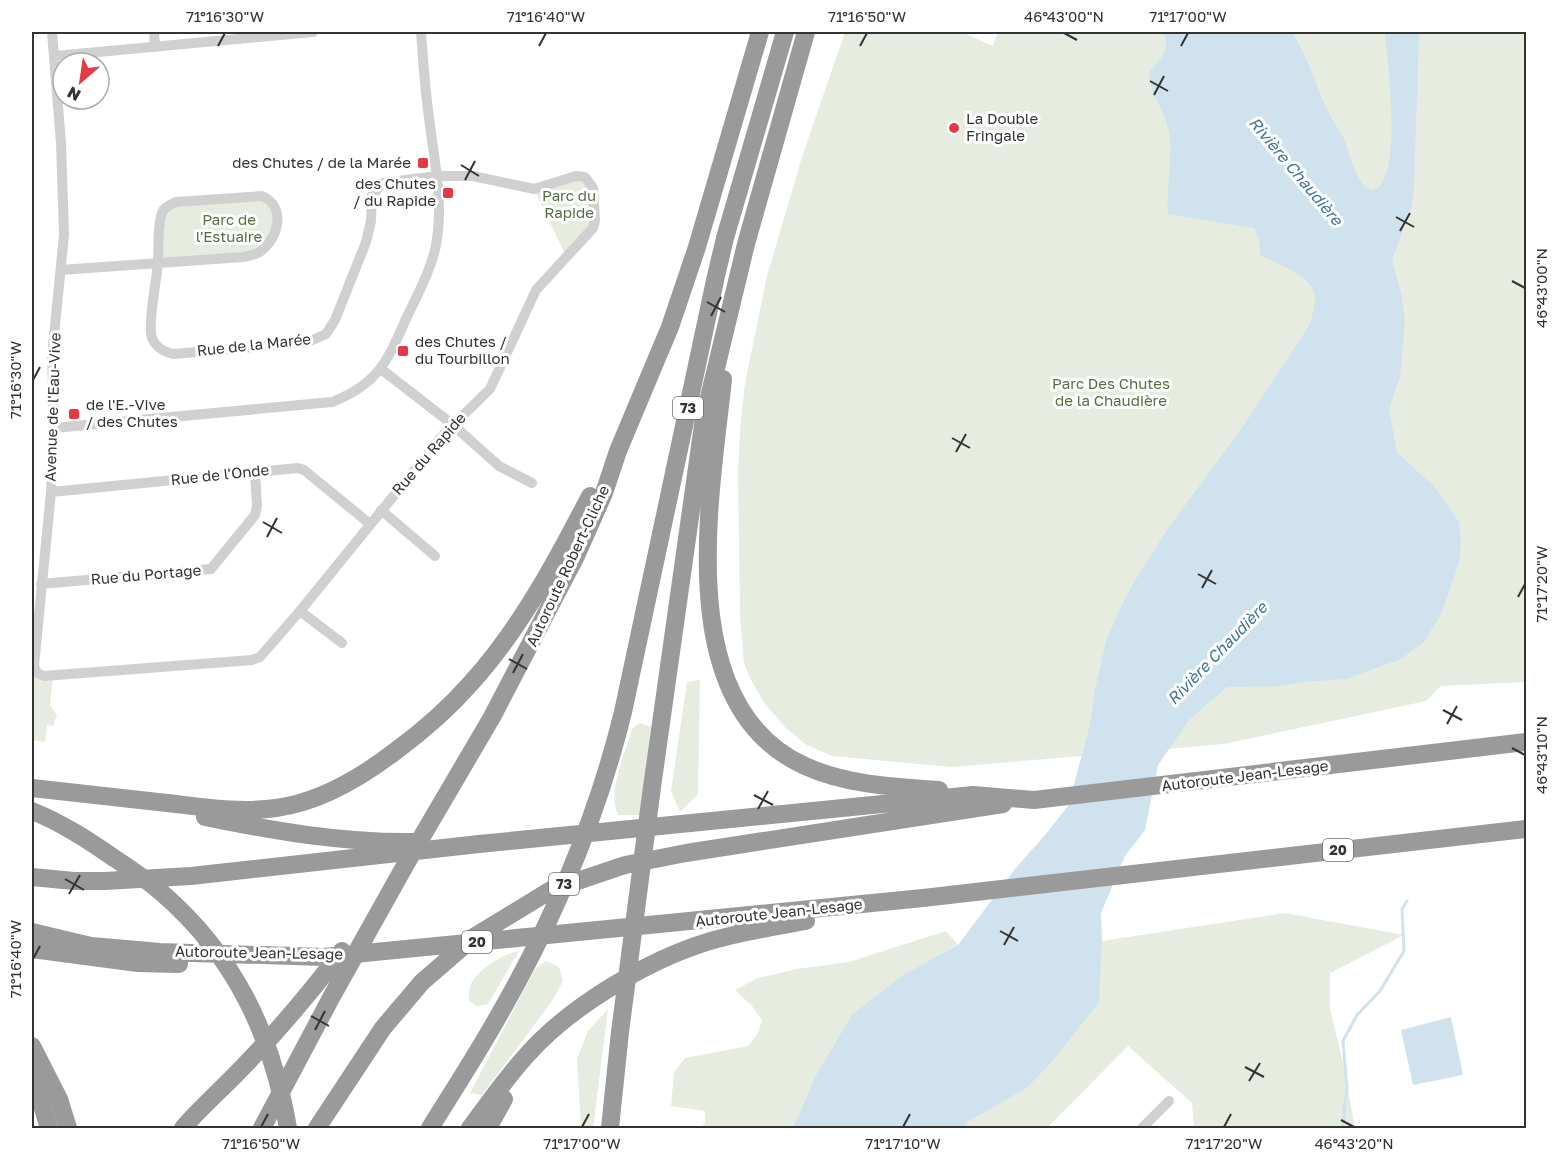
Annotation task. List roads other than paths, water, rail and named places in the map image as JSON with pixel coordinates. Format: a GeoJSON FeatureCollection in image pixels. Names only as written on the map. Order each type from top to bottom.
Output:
{"type":"FeatureCollection","features":[{"type":"Feature","properties":{"kind":"highway"},"geometry":{"type":"LineString","coordinates":[[728,141],[749,32]]}},
{"type":"Feature","properties":{"kind":"highway","name":"Autoroute Robert-Cliche"},"geometry":{"type":"LineString","coordinates":[[262,1128],[332,996],[492,717],[555,598],[604,493],[618,451],[670,327],[697,247],[760,32]]}},
{"type":"Feature","properties":{"kind":"highway","name":"73"},"geometry":{"type":"LineString","coordinates":[[430,1128],[519,978],[558,897],[602,787],[623,712],[720,257],[785,32]]}},
{"type":"Feature","properties":{"kind":"highway"},"geometry":{"type":"LineString","coordinates":[[608,1128],[652,787],[702,429],[746,244],[806,32]]}},
{"type":"Feature","properties":{"kind":"highway"},"geometry":{"type":"LineString","coordinates":[[780,123],[797,92],[819,32]]}},
{"type":"Feature","properties":{"kind":"highway"},"geometry":{"type":"LineString","coordinates":[[729,317],[710,482],[708,570],[716,649],[736,702],[765,738],[803,765],[829,776],[865,784],[973,795]]}},
{"type":"Feature","properties":{"kind":"highway"},"geometry":{"type":"LineString","coordinates":[[32,788],[244,810],[276,808],[327,793],[363,775],[425,729],[473,682],[537,592],[601,476],[618,451]]}},
{"type":"Feature","properties":{"kind":"highway","name":"Autoroute Jean-Lesage"},"geometry":{"type":"LineString","coordinates":[[32,877],[105,881],[191,876],[479,844],[973,795],[1034,800],[1527,742]]}},
{"type":"Feature","properties":{"kind":"highway"},"geometry":{"type":"LineString","coordinates":[[88,795],[255,827],[310,834],[395,842],[442,841],[479,844]]}},
{"type":"Feature","properties":{"kind":"highway"},"geometry":{"type":"LineString","coordinates":[[317,1128],[348,1079],[403,1004],[444,961],[507,915],[551,890],[625,865],[686,853],[1034,800]]}},
{"type":"Feature","properties":{"kind":"highway"},"geometry":{"type":"LineString","coordinates":[[32,811],[86,838],[163,893],[211,943],[245,994],[269,1048],[288,1128]]}},
{"type":"Feature","properties":{"kind":"highway"},"geometry":{"type":"LineString","coordinates":[[32,824],[83,842],[116,860]]}},
{"type":"Feature","properties":{"kind":"highway","name":"Autoroute Jean-Lesage"},"geometry":{"type":"LineString","coordinates":[[32,932],[91,946],[137,950],[324,957],[923,898],[1527,828]]}},
{"type":"Feature","properties":{"kind":"highway"},"geometry":{"type":"LineString","coordinates":[[183,1128],[208,1100],[246,1064],[311,991],[407,862]]}},
{"type":"Feature","properties":{"kind":"highway"},"geometry":{"type":"LineString","coordinates":[[470,1128],[527,1055],[553,1029],[582,1007],[644,968],[707,941],[923,898]]}},
{"type":"Feature","properties":{"kind":"highway"},"geometry":{"type":"LineString","coordinates":[[32,949],[138,963],[255,964],[324,957]]}},
{"type":"Feature","properties":{"kind":"highway"},"geometry":{"type":"LineString","coordinates":[[488,1128],[528,1065],[582,1007]]}},
{"type":"Feature","properties":{"kind":"highway"},"geometry":{"type":"LineString","coordinates":[[32,1046],[59,1099],[68,1128]]}},
{"type":"Feature","properties":{"kind":"highway"},"geometry":{"type":"LineString","coordinates":[[32,1074],[49,1128]]}},
{"type":"Feature","properties":{"kind":"street","name":"Avenue de l'Eau-Vive"},"geometry":{"type":"LineString","coordinates":[[52,32],[54,51]]}},
{"type":"Feature","properties":{"kind":"street"},"geometry":{"type":"LineString","coordinates":[[154,32],[155,47]]}},
{"type":"Feature","properties":{"kind":"street"},"geometry":{"type":"LineString","coordinates":[[111,51],[254,35],[313,32]]}},
{"type":"Feature","properties":{"kind":"street"},"geometry":{"type":"LineString","coordinates":[[54,428],[332,402],[351,395],[365,386],[381,369],[396,343],[435,248],[439,216],[437,176],[426,98],[421,32]]}},
{"type":"Feature","properties":{"kind":"street","name":"Avenue de l'Eau-Vive"},"geometry":{"type":"LineString","coordinates":[[37,673],[34,666],[51,492],[54,428],[52,356],[64,236],[59,111]]}},
{"type":"Feature","properties":{"kind":"street","name":"Rue de la Marée"},"geometry":{"type":"LineString","coordinates":[[158,263],[151,334],[154,342],[166,352],[174,354],[308,342],[326,334],[335,320],[366,242],[372,195],[376,189],[383,183],[437,176]]}},
{"type":"Feature","properties":{"kind":"street","name":"Rue du Rapide"},"geometry":{"type":"LineString","coordinates":[[37,673],[44,676],[252,660],[266,651],[300,611],[452,424],[490,389],[536,290],[593,228],[595,220],[593,188],[585,177],[576,176],[534,189],[473,176],[437,176]]}},
{"type":"Feature","properties":{"kind":"street"},"geometry":{"type":"LineString","coordinates":[[61,270],[243,257],[254,255],[262,250],[275,231],[279,215],[276,205],[262,196],[176,202],[168,205],[162,211],[160,219],[158,263]]}},
{"type":"Feature","properties":{"kind":"street"},"geometry":{"type":"LineString","coordinates":[[381,369],[452,424],[499,466],[532,483]]}},
{"type":"Feature","properties":{"kind":"street","name":"Rue de l'Onde"},"geometry":{"type":"LineString","coordinates":[[51,492],[298,468],[304,470],[370,524]]}},
{"type":"Feature","properties":{"kind":"street","name":"Rue du Portage"},"geometry":{"type":"LineString","coordinates":[[41,584],[211,569],[255,515],[257,506],[255,472]]}},
{"type":"Feature","properties":{"kind":"street"},"geometry":{"type":"LineString","coordinates":[[381,510],[435,556]]}},
{"type":"Feature","properties":{"kind":"street"},"geometry":{"type":"LineString","coordinates":[[300,611],[342,643]]}},
{"type":"Feature","properties":{"kind":"street"},"geometry":{"type":"LineString","coordinates":[[1142,1128],[1169,1101]]}},
{"type":"Feature","properties":{"kind":"water","name":"Rivière Chaudière"},"geometry":{"type":"Polygon","coordinates":[[[1163,32],[1292,32],[1306,58],[1326,108],[1344,139],[1357,175],[1372,191],[1382,183],[1388,167],[1391,144],[1392,119],[1385,32],[1419,32],[1412,206],[1392,260],[1401,293],[1405,320],[1400,377],[1389,409],[1397,453],[1434,486],[1459,522],[1461,543],[1459,563],[1441,614],[1424,642],[1401,659],[1346,679],[1282,686],[1227,687],[1189,720],[1158,765],[1145,830],[1125,856],[1101,913],[1099,1002],[1052,1062],[1027,1088],[967,1122],[962,1128],[793,1128],[815,1077],[852,1015],[903,975],[958,945],[1015,869],[1068,806],[1090,725],[1106,641],[1121,607],[1167,530],[1242,428],[1310,324],[1315,299],[1312,288],[1301,276],[1260,255],[1259,239],[1254,228],[1168,214],[1169,130],[1152,89],[1149,72],[1164,54],[1166,43],[1163,32]]]}},
{"type":"Feature","properties":{"kind":"water"},"geometry":{"type":"Polygon","coordinates":[[[1451,1017],[1463,1075],[1413,1085],[1401,1030],[1451,1017]]]}},
{"type":"Feature","properties":{"kind":"waterway"},"geometry":{"type":"LineString","coordinates":[[1342,1128],[1347,1088],[1343,1041],[1357,1015],[1380,991],[1404,951],[1402,909],[1407,901]]}},
{"type":"Feature","properties":{"kind":"place","name":"La Double Fringale"},"geometry":{"type":"Point","coordinates":[954,128]}},
{"type":"Feature","properties":{"kind":"place","name":"des Chutes / de la Marée"},"geometry":{"type":"Point","coordinates":[423,163]}},
{"type":"Feature","properties":{"kind":"place","name":"des Chutes / du Rapide"},"geometry":{"type":"Point","coordinates":[448,193]}},
{"type":"Feature","properties":{"kind":"place","name":"des Chutes / du Tourbillon"},"geometry":{"type":"Point","coordinates":[403,351]}},
{"type":"Feature","properties":{"kind":"place","name":"de l'E.-Vive / des Chutes"},"geometry":{"type":"Point","coordinates":[74,414]}},
{"type":"Feature","properties":{"kind":"park label","name":"Parc du Rapide"},"geometry":{"type":"Point","coordinates":[569,204]}},
{"type":"Feature","properties":{"kind":"park label","name":"Parc de l'Estuaire"},"geometry":{"type":"Point","coordinates":[229,228]}},
{"type":"Feature","properties":{"kind":"park label","name":"Parc Des Chutes de la Chaudière"},"geometry":{"type":"Point","coordinates":[1111,392]}}]}
